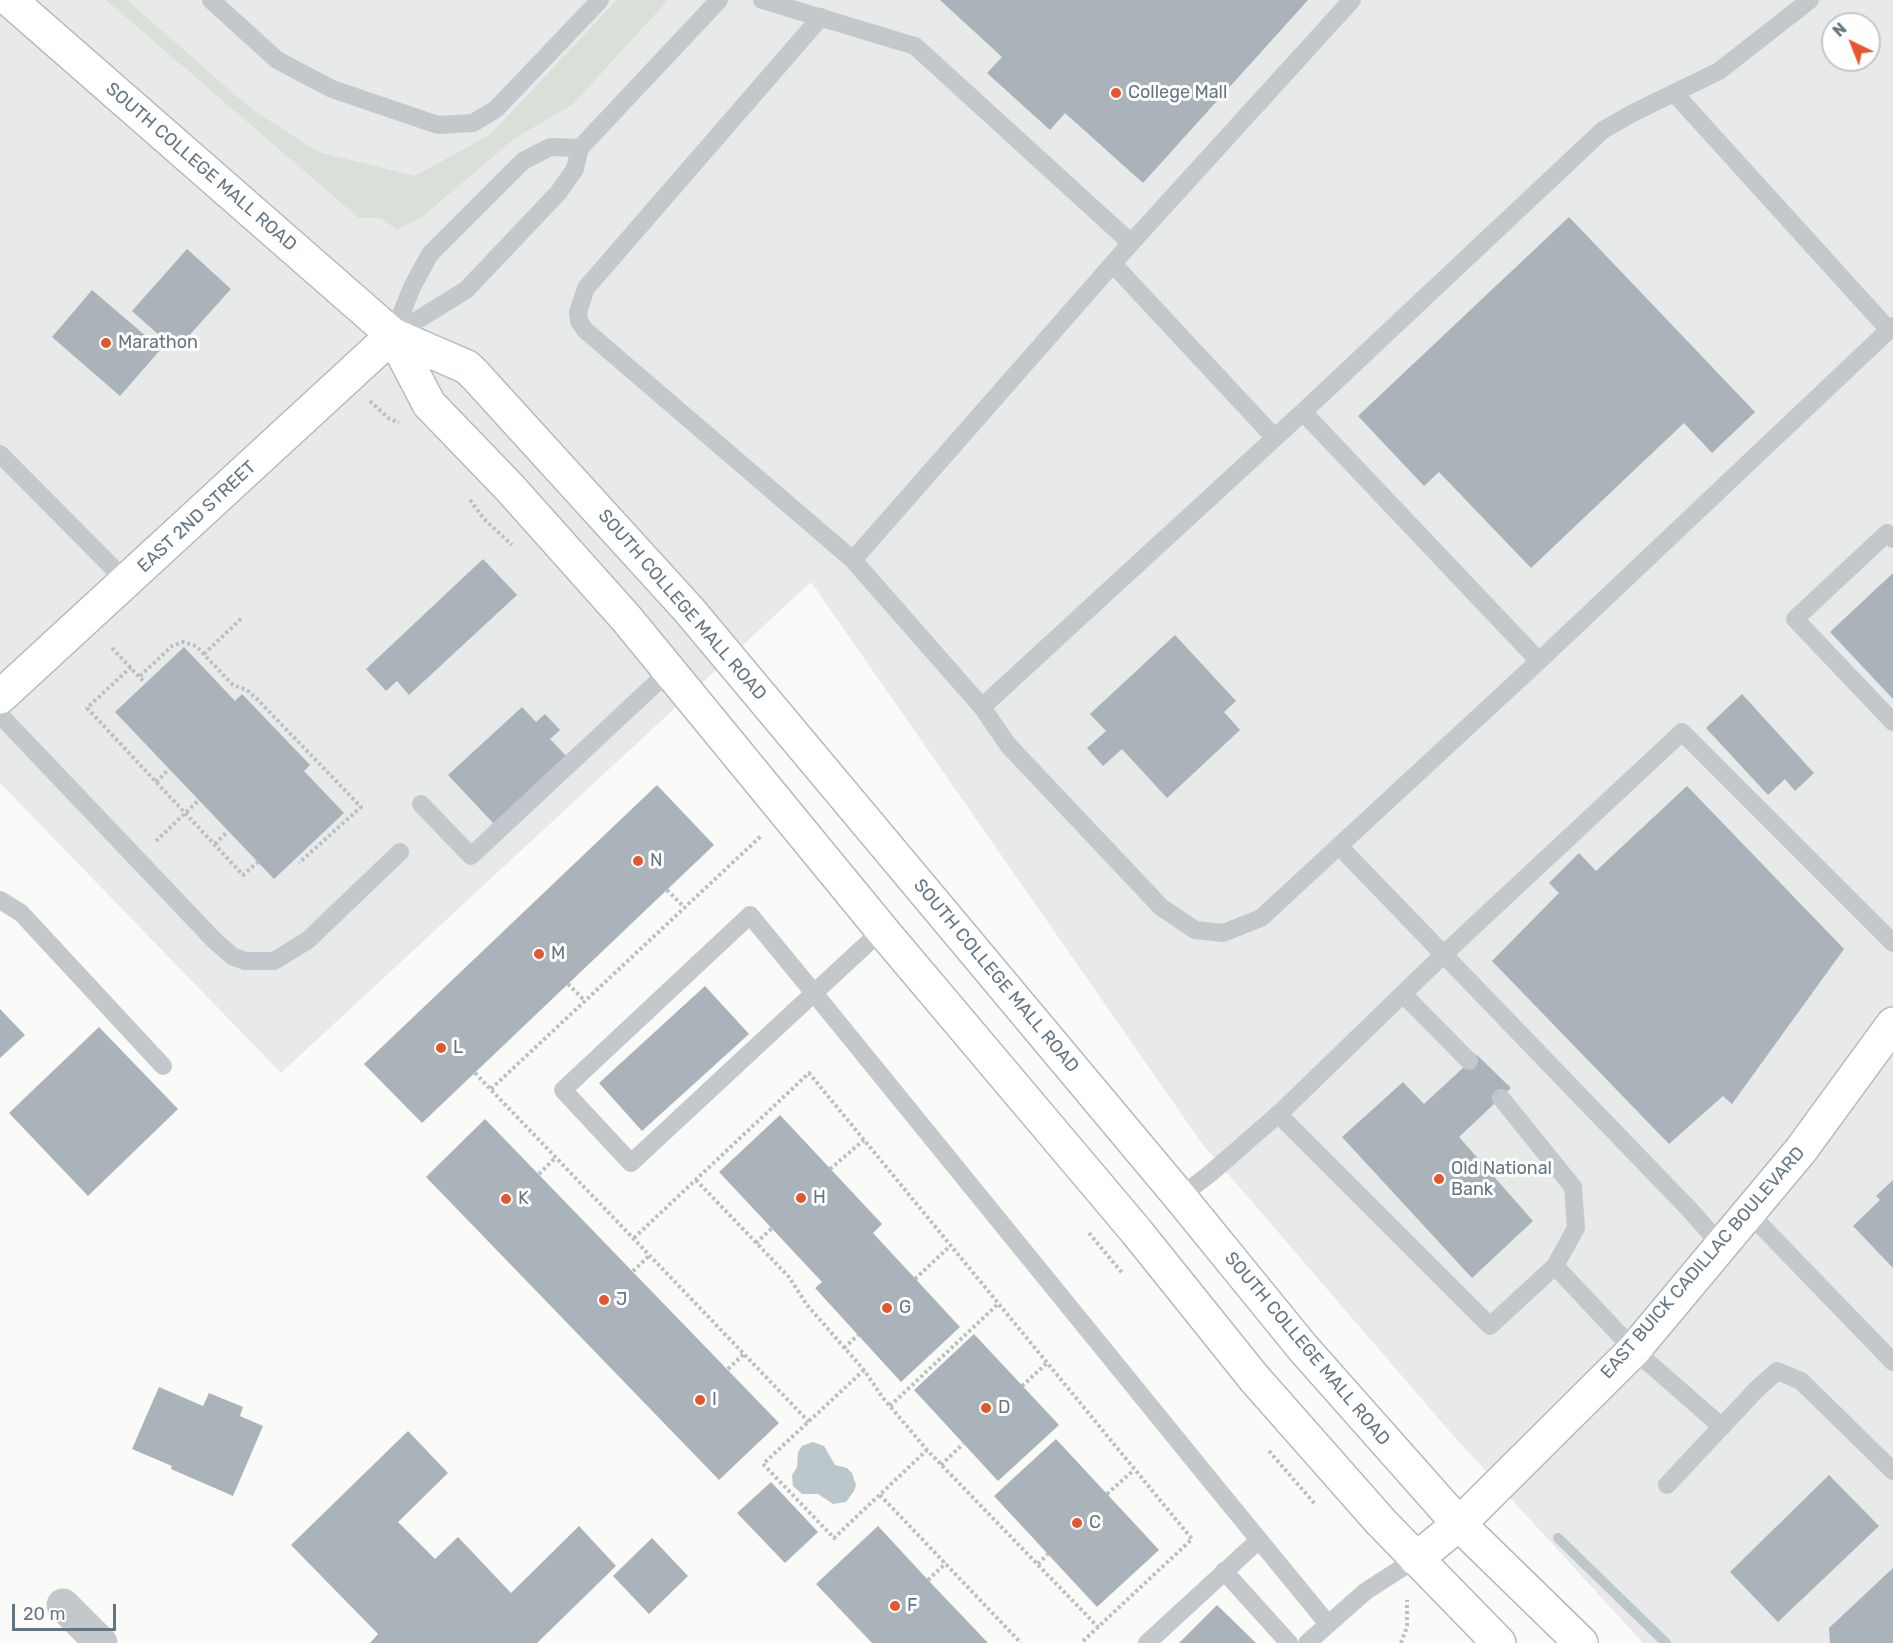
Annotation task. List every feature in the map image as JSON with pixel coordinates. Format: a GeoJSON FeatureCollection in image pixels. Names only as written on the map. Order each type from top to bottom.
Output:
{"type":"FeatureCollection","features":[{"type":"Feature","properties":{"kind":"main road","name":"SOUTH COLLEGE MALL ROAD"},"geometry":{"type":"LineString","coordinates":[[10,0],[393,335],[467,367],[617,530],[722,650],[1180,1197],[1303,1348],[1459,1524],[1581,1643]]}},
{"type":"Feature","properties":{"kind":"main road","name":"SOUTH COLLEGE MALL ROAD"},"geometry":{"type":"LineString","coordinates":[[393,335],[429,404],[579,564],[882,930],[1136,1231],[1254,1378],[1382,1522],[1499,1643]]}},
{"type":"Feature","properties":{"kind":"main road","name":"EAST 2ND STREET"},"geometry":{"type":"LineString","coordinates":[[0,697],[393,335]]}},
{"type":"Feature","properties":{"kind":"main road"},"geometry":{"type":"LineString","coordinates":[[510,488],[560,467]]}},
{"type":"Feature","properties":{"kind":"main road"},"geometry":{"type":"LineString","coordinates":[[579,564],[617,530]]}},
{"type":"Feature","properties":{"kind":"main road"},"geometry":{"type":"LineString","coordinates":[[669,671],[722,650]]}},
{"type":"Feature","properties":{"kind":"main road","name":"EAST BUICK CADILLAC BOULEVARD"},"geometry":{"type":"LineString","coordinates":[[1416,1558],[1459,1524],[1634,1350],[1801,1150],[1893,1024]]}},
{"type":"Feature","properties":{"kind":"street"},"geometry":{"type":"LineString","coordinates":[[63,1605],[101,1643]]}},
{"type":"Feature","properties":{"kind":"lane"},"geometry":{"type":"LineString","coordinates":[[211,0],[277,60],[332,89],[438,125],[473,123],[496,109],[600,0]]}},
{"type":"Feature","properties":{"kind":"lane"},"geometry":{"type":"LineString","coordinates":[[393,335],[466,290],[558,193],[575,169],[580,148],[719,0]]}},
{"type":"Feature","properties":{"kind":"lane"},"geometry":{"type":"LineString","coordinates":[[762,0],[915,46],[1131,243]]}},
{"type":"Feature","properties":{"kind":"lane"},"geometry":{"type":"LineString","coordinates":[[853,560],[1131,243],[1352,0]]}},
{"type":"Feature","properties":{"kind":"lane"},"geometry":{"type":"LineString","coordinates":[[982,707],[1304,412],[1524,202],[1603,130],[1719,71],[1810,0]]}},
{"type":"Feature","properties":{"kind":"lane"},"geometry":{"type":"LineString","coordinates":[[821,17],[586,288],[578,312],[579,321],[585,330],[853,560],[982,707],[1008,746],[1161,907],[1195,930],[1224,933],[1261,918],[1340,848],[1891,328],[1675,94]]}},
{"type":"Feature","properties":{"kind":"lane"},"geometry":{"type":"LineString","coordinates":[[393,335],[412,287],[430,254],[523,160],[550,147],[580,148]]}},
{"type":"Feature","properties":{"kind":"lane"},"geometry":{"type":"LineString","coordinates":[[1113,264],[1275,438]]}},
{"type":"Feature","properties":{"kind":"lane"},"geometry":{"type":"LineString","coordinates":[[1304,412],[1539,661]]}},
{"type":"Feature","properties":{"kind":"lane"},"geometry":{"type":"LineString","coordinates":[[0,454],[127,582]]}},
{"type":"Feature","properties":{"kind":"lane"},"geometry":{"type":"LineString","coordinates":[[1893,539],[1887,533],[1795,619],[1893,722]]}},
{"type":"Feature","properties":{"kind":"lane"},"geometry":{"type":"LineString","coordinates":[[420,804],[471,856],[669,671]]}},
{"type":"Feature","properties":{"kind":"lane"},"geometry":{"type":"LineString","coordinates":[[0,715],[232,956],[245,961],[274,961],[308,940],[400,852]]}},
{"type":"Feature","properties":{"kind":"lane"},"geometry":{"type":"LineString","coordinates":[[1180,1197],[1278,1114],[1443,955],[1682,732],[1893,943]]}},
{"type":"Feature","properties":{"kind":"lane"},"geometry":{"type":"LineString","coordinates":[[1340,848],[1682,1201],[1721,1245]]}},
{"type":"Feature","properties":{"kind":"lane"},"geometry":{"type":"LineString","coordinates":[[0,900],[21,913],[162,1066]]}},
{"type":"Feature","properties":{"kind":"lane"},"geometry":{"type":"LineString","coordinates":[[882,930],[814,993],[631,1163],[562,1090],[750,915],[814,993],[1259,1540],[1328,1624]]}},
{"type":"Feature","properties":{"kind":"lane"},"geometry":{"type":"LineString","coordinates":[[1403,994],[1469,1062]]}},
{"type":"Feature","properties":{"kind":"lane"},"geometry":{"type":"LineString","coordinates":[[1278,1114],[1490,1326],[1555,1266],[1576,1228],[1573,1187],[1501,1098]]}},
{"type":"Feature","properties":{"kind":"lane"},"geometry":{"type":"LineString","coordinates":[[1749,1213],[1893,1362]]}},
{"type":"Feature","properties":{"kind":"lane"},"geometry":{"type":"LineString","coordinates":[[1555,1266],[1634,1350],[1722,1427]]}},
{"type":"Feature","properties":{"kind":"lane"},"geometry":{"type":"LineString","coordinates":[[1667,1485],[1777,1371],[1801,1381],[1893,1471]]}},
{"type":"Feature","properties":{"kind":"lane"},"geometry":{"type":"LineString","coordinates":[[1147,1643],[1259,1540]]}},
{"type":"Feature","properties":{"kind":"lane"},"geometry":{"type":"LineString","coordinates":[[1307,1643],[1366,1591],[1416,1558]]}},
{"type":"Feature","properties":{"kind":"lane"},"geometry":{"type":"LineString","coordinates":[[1224,1571],[1289,1643]]}},
{"type":"Feature","properties":{"kind":"path"},"geometry":{"type":"LineString","coordinates":[[204,654],[243,618]]}},
{"type":"Feature","properties":{"kind":"path"},"geometry":{"type":"LineString","coordinates":[[140,676],[172,646],[178,643],[189,643],[196,646],[233,685],[247,690],[257,699],[361,807],[299,863]]}},
{"type":"Feature","properties":{"kind":"path"},"geometry":{"type":"LineString","coordinates":[[112,648],[146,683]]}},
{"type":"Feature","properties":{"kind":"path"},"geometry":{"type":"LineString","coordinates":[[130,668],[87,708],[243,875],[258,862]]}},
{"type":"Feature","properties":{"kind":"path"},"geometry":{"type":"LineString","coordinates":[[156,782],[169,769]]}},
{"type":"Feature","properties":{"kind":"path"},"geometry":{"type":"LineString","coordinates":[[137,859],[199,800]]}},
{"type":"Feature","properties":{"kind":"path"},"geometry":{"type":"LineString","coordinates":[[215,844],[228,831]]}},
{"type":"Feature","properties":{"kind":"path"},"geometry":{"type":"LineString","coordinates":[[491,1089],[761,836]]}},
{"type":"Feature","properties":{"kind":"path"},"geometry":{"type":"LineString","coordinates":[[667,890],[684,907]]}},
{"type":"Feature","properties":{"kind":"path"},"geometry":{"type":"LineString","coordinates":[[568,984],[585,1001]]}},
{"type":"Feature","properties":{"kind":"path"},"geometry":{"type":"LineString","coordinates":[[475,1073],[809,1422]]}},
{"type":"Feature","properties":{"kind":"path"},"geometry":{"type":"LineString","coordinates":[[634,1238],[808,1073],[1192,1539],[1081,1643]]}},
{"type":"Feature","properties":{"kind":"path"},"geometry":{"type":"LineString","coordinates":[[830,1169],[864,1140]]}},
{"type":"Feature","properties":{"kind":"path"},"geometry":{"type":"LineString","coordinates":[[539,1174],[556,1157]]}},
{"type":"Feature","properties":{"kind":"path"},"geometry":{"type":"LineString","coordinates":[[696,1180],[789,1277],[807,1305],[864,1371],[927,1450],[1098,1627]]}},
{"type":"Feature","properties":{"kind":"path"},"geometry":{"type":"LineString","coordinates":[[756,1243],[772,1228]]}},
{"type":"Feature","properties":{"kind":"path"},"geometry":{"type":"LineString","coordinates":[[915,1279],[950,1246]]}},
{"type":"Feature","properties":{"kind":"path"},"geometry":{"type":"LineString","coordinates":[[633,1271],[650,1255]]}},
{"type":"Feature","properties":{"kind":"path"},"geometry":{"type":"LineString","coordinates":[[890,1406],[998,1304]]}},
{"type":"Feature","properties":{"kind":"path"},"geometry":{"type":"LineString","coordinates":[[844,1348],[858,1335]]}},
{"type":"Feature","properties":{"kind":"path"},"geometry":{"type":"LineString","coordinates":[[728,1369],[744,1354]]}},
{"type":"Feature","properties":{"kind":"path"},"geometry":{"type":"LineString","coordinates":[[1022,1386],[1047,1363]]}},
{"type":"Feature","properties":{"kind":"path"},"geometry":{"type":"LineString","coordinates":[[864,1371],[763,1464],[834,1538],[927,1450]]}},
{"type":"Feature","properties":{"kind":"path"},"geometry":{"type":"LineString","coordinates":[[941,1464],[963,1444]]}},
{"type":"Feature","properties":{"kind":"path"},"geometry":{"type":"LineString","coordinates":[[1107,1494],[1134,1470]]}},
{"type":"Feature","properties":{"kind":"path"},"geometry":{"type":"LineString","coordinates":[[880,1495],[1022,1643]]}},
{"type":"Feature","properties":{"kind":"path"},"geometry":{"type":"LineString","coordinates":[[1038,1564],[1048,1554]]}},
{"type":"Feature","properties":{"kind":"path"},"geometry":{"type":"LineString","coordinates":[[928,1580],[946,1563]]}},
{"type":"Feature","properties":{"kind":"path"},"geometry":{"type":"LineString","coordinates":[[1401,1643],[1407,1628],[1407,1600]]}},
{"type":"Feature","properties":{"kind":"shaded area"},"geometry":{"type":"Polygon","coordinates":[[[0,0],[1893,0],[1893,1643],[1643,1643],[1451,1433],[1203,1145],[811,582],[281,1073],[0,783],[0,0]]]}},
{"type":"Feature","properties":{"kind":"shaded area"},"geometry":{"type":"Polygon","coordinates":[[[106,0],[127,0],[250,108],[318,152],[415,176],[491,134],[617,0],[668,0],[573,104],[514,139],[423,216],[397,230],[381,218],[359,218],[106,0]]]}},
{"type":"Feature","properties":{"kind":"shaded area"},"geometry":{"type":"Polygon","coordinates":[[[813,1442],[824,1446],[835,1465],[847,1468],[852,1473],[856,1485],[846,1502],[833,1504],[818,1494],[802,1494],[793,1486],[792,1475],[797,1467],[798,1452],[802,1446],[813,1442]]]}},
{"type":"Feature","properties":{"kind":"building","name":"College Mall"},"geometry":{"type":"Polygon","coordinates":[[[940,0],[1308,0],[1143,183],[1065,113],[1050,130],[987,73],[1002,57],[940,0]]]}},
{"type":"Feature","properties":{"kind":"building"},"geometry":{"type":"Polygon","coordinates":[[[1569,217],[1755,412],[1712,453],[1684,423],[1531,568],[1439,472],[1424,486],[1358,416],[1569,217]]]}},
{"type":"Feature","properties":{"kind":"building","name":"Marathon"},"geometry":{"type":"Polygon","coordinates":[[[187,249],[231,289],[176,350],[132,311],[187,249]]]}},
{"type":"Feature","properties":{"kind":"building","name":"Marathon"},"geometry":{"type":"Polygon","coordinates":[[[92,290],[161,349],[120,396],[52,337],[92,290]]]}},
{"type":"Feature","properties":{"kind":"building"},"geometry":{"type":"Polygon","coordinates":[[[483,559],[517,595],[409,695],[397,681],[386,691],[366,669],[483,559]]]}},
{"type":"Feature","properties":{"kind":"building"},"geometry":{"type":"Polygon","coordinates":[[[1893,573],[1893,699],[1830,632],[1893,573]]]}},
{"type":"Feature","properties":{"kind":"building"},"geometry":{"type":"Polygon","coordinates":[[[1175,635],[1236,701],[1224,712],[1240,730],[1167,798],[1122,749],[1103,766],[1087,748],[1106,731],[1090,714],[1175,635]]]}},
{"type":"Feature","properties":{"kind":"building"},"geometry":{"type":"Polygon","coordinates":[[[184,647],[235,701],[242,694],[310,765],[304,771],[344,813],[274,879],[115,712],[184,647]]]}},
{"type":"Feature","properties":{"kind":"building"},"geometry":{"type":"Polygon","coordinates":[[[1742,694],[1814,773],[1795,791],[1785,779],[1768,795],[1706,728],[1742,694]]]}},
{"type":"Feature","properties":{"kind":"building"},"geometry":{"type":"Polygon","coordinates":[[[522,707],[536,722],[545,714],[560,730],[550,739],[566,756],[494,824],[448,775],[522,707]]]}},
{"type":"Feature","properties":{"kind":"building"},"geometry":{"type":"Polygon","coordinates":[[[657,785],[714,845],[422,1123],[364,1064],[657,785]]]}},
{"type":"Feature","properties":{"kind":"building"},"geometry":{"type":"Polygon","coordinates":[[[1687,786],[1844,949],[1732,1104],[1723,1096],[1669,1144],[1492,961],[1559,893],[1549,883],[1579,853],[1596,871],[1687,786]]]}},
{"type":"Feature","properties":{"kind":"building"},"geometry":{"type":"Polygon","coordinates":[[[705,986],[749,1034],[642,1131],[599,1083],[705,986]]]}},
{"type":"Feature","properties":{"kind":"building"},"geometry":{"type":"Polygon","coordinates":[[[0,1009],[25,1035],[0,1058],[0,1009]]]}},
{"type":"Feature","properties":{"kind":"building"},"geometry":{"type":"Polygon","coordinates":[[[99,1027],[178,1109],[88,1196],[9,1113],[99,1027]]]}},
{"type":"Feature","properties":{"kind":"building","name":"Old National Bank"},"geometry":{"type":"Polygon","coordinates":[[[1477,1055],[1511,1088],[1459,1137],[1533,1221],[1472,1278],[1342,1137],[1403,1082],[1424,1104],[1477,1055]]]}},
{"type":"Feature","properties":{"kind":"building"},"geometry":{"type":"Polygon","coordinates":[[[780,1115],[882,1224],[873,1233],[960,1327],[901,1382],[815,1288],[822,1282],[719,1172],[780,1115]]]}},
{"type":"Feature","properties":{"kind":"building"},"geometry":{"type":"Polygon","coordinates":[[[485,1119],[779,1423],[719,1480],[426,1177],[485,1119]]]}},
{"type":"Feature","properties":{"kind":"building"},"geometry":{"type":"Polygon","coordinates":[[[1893,1180],[1893,1268],[1853,1226],[1880,1200],[1876,1196],[1893,1180]]]}},
{"type":"Feature","properties":{"kind":"building","name":"D"},"geometry":{"type":"Polygon","coordinates":[[[974,1334],[1059,1425],[998,1481],[914,1390],[974,1334]]]}},
{"type":"Feature","properties":{"kind":"building"},"geometry":{"type":"Polygon","coordinates":[[[159,1387],[203,1406],[209,1393],[243,1407],[240,1416],[263,1426],[233,1496],[132,1449],[159,1387]]]}},
{"type":"Feature","properties":{"kind":"building"},"geometry":{"type":"Polygon","coordinates":[[[408,1431],[448,1473],[398,1522],[435,1559],[458,1537],[511,1593],[579,1526],[616,1566],[537,1643],[370,1643],[378,1634],[291,1545],[408,1431]]]}},
{"type":"Feature","properties":{"kind":"building","name":"C"},"geometry":{"type":"Polygon","coordinates":[[[1056,1439],[1159,1550],[1097,1607],[994,1496],[1056,1439]]]}},
{"type":"Feature","properties":{"kind":"building"},"geometry":{"type":"Polygon","coordinates":[[[1829,1475],[1879,1526],[1778,1622],[1730,1572],[1829,1475]]]}},
{"type":"Feature","properties":{"kind":"building"},"geometry":{"type":"Polygon","coordinates":[[[771,1482],[818,1532],[785,1563],[737,1513],[771,1482]]]}},
{"type":"Feature","properties":{"kind":"building","name":"F"},"geometry":{"type":"Polygon","coordinates":[[[878,1526],[988,1643],[872,1643],[816,1584],[878,1526]]]}},
{"type":"Feature","properties":{"kind":"building"},"geometry":{"type":"Polygon","coordinates":[[[652,1538],[688,1576],[649,1614],[613,1576],[652,1538]]]}},
{"type":"Feature","properties":{"kind":"building"},"geometry":{"type":"Polygon","coordinates":[[[1893,1568],[1893,1643],[1830,1643],[1829,1628],[1893,1568]]]}},
{"type":"Feature","properties":{"kind":"building"},"geometry":{"type":"Polygon","coordinates":[[[1217,1605],[1256,1643],[1179,1643],[1217,1605]]]}},
{"type":"Feature","properties":{"kind":"waterway"},"geometry":{"type":"LineString","coordinates":[[1558,1538],[1666,1643]]}},
{"type":"Feature","properties":{"kind":"place","name":"College Mall"},"geometry":{"type":"Point","coordinates":[1116,93]}},
{"type":"Feature","properties":{"kind":"place","name":"Marathon"},"geometry":{"type":"Point","coordinates":[106,343]}},
{"type":"Feature","properties":{"kind":"place","name":"N"},"geometry":{"type":"Point","coordinates":[638,861]}},
{"type":"Feature","properties":{"kind":"place","name":"M"},"geometry":{"type":"Point","coordinates":[539,954]}},
{"type":"Feature","properties":{"kind":"place","name":"L"},"geometry":{"type":"Point","coordinates":[441,1048]}},
{"type":"Feature","properties":{"kind":"place","name":"Old National Bank"},"geometry":{"type":"Point","coordinates":[1439,1179]}},
{"type":"Feature","properties":{"kind":"place","name":"H"},"geometry":{"type":"Point","coordinates":[801,1198]}},
{"type":"Feature","properties":{"kind":"place","name":"K"},"geometry":{"type":"Point","coordinates":[506,1199]}},
{"type":"Feature","properties":{"kind":"place","name":"J"},"geometry":{"type":"Point","coordinates":[604,1300]}},
{"type":"Feature","properties":{"kind":"place","name":"G"},"geometry":{"type":"Point","coordinates":[887,1308]}},
{"type":"Feature","properties":{"kind":"place","name":"I"},"geometry":{"type":"Point","coordinates":[700,1400]}},
{"type":"Feature","properties":{"kind":"place","name":"D"},"geometry":{"type":"Point","coordinates":[986,1408]}},
{"type":"Feature","properties":{"kind":"place","name":"C"},"geometry":{"type":"Point","coordinates":[1077,1523]}},
{"type":"Feature","properties":{"kind":"place","name":"F"},"geometry":{"type":"Point","coordinates":[895,1606]}}]}
